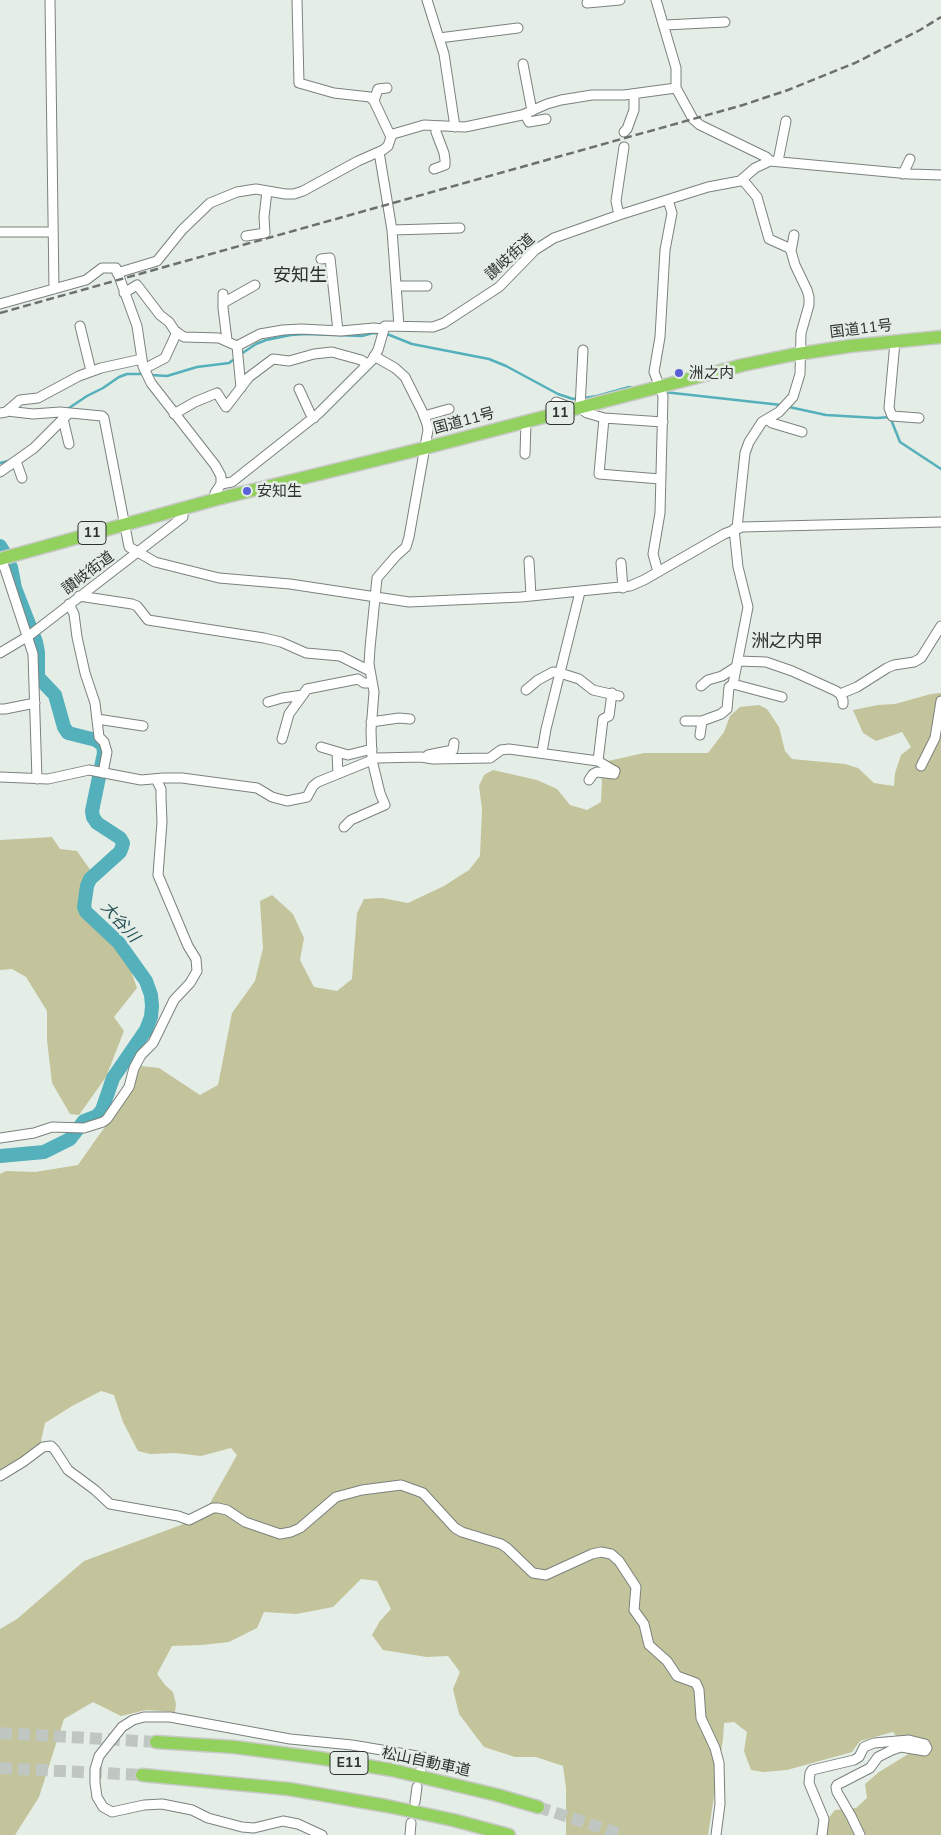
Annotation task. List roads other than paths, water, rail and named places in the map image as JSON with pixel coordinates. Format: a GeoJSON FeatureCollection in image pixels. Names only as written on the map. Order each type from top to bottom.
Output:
{"type":"FeatureCollection","features":[{"type":"Feature","properties":{"kind":"highway","name":"国道11号"},"geometry":{"type":"LineString","coordinates":[[0,558],[217,499],[425,448],[743,365],[800,353],[941,337]]}},
{"type":"Feature","properties":{"kind":"highway","name":"松山自動車道"},"geometry":{"type":"LineString","coordinates":[[156,1742],[234,1747],[320,1758],[392,1770],[497,1795],[538,1807]]}},
{"type":"Feature","properties":{"kind":"highway","name":"E11"},"geometry":{"type":"LineString","coordinates":[[142,1775],[289,1789],[387,1806],[453,1820],[509,1835]]}},
{"type":"Feature","properties":{"kind":"street"},"geometry":{"type":"LineString","coordinates":[[50,0],[54,289]]}},
{"type":"Feature","properties":{"kind":"street"},"geometry":{"type":"LineString","coordinates":[[297,0],[299,83],[334,93],[370,97],[374,101],[391,137]]}},
{"type":"Feature","properties":{"kind":"street"},"geometry":{"type":"LineString","coordinates":[[427,0],[446,61],[455,127]]}},
{"type":"Feature","properties":{"kind":"street"},"geometry":{"type":"LineString","coordinates":[[587,2],[620,0]]}},
{"type":"Feature","properties":{"kind":"street"},"geometry":{"type":"LineString","coordinates":[[656,0],[676,68],[676,88],[696,124],[774,161],[903,174],[941,175]]}},
{"type":"Feature","properties":{"kind":"street"},"geometry":{"type":"LineString","coordinates":[[665,26],[725,22]]}},
{"type":"Feature","properties":{"kind":"street"},"geometry":{"type":"LineString","coordinates":[[439,38],[518,28]]}},
{"type":"Feature","properties":{"kind":"street"},"geometry":{"type":"LineString","coordinates":[[523,64],[529,122],[546,119]]}},
{"type":"Feature","properties":{"kind":"street"},"geometry":{"type":"LineString","coordinates":[[374,101],[378,89],[387,88]]}},
{"type":"Feature","properties":{"kind":"street"},"geometry":{"type":"LineString","coordinates":[[117,273],[157,261],[182,230],[210,203],[244,190],[256,189],[294,194],[303,191],[358,161],[379,152],[388,146],[394,134],[424,125],[465,127],[528,112],[560,100],[592,95],[634,94],[676,88]]}},
{"type":"Feature","properties":{"kind":"street"},"geometry":{"type":"LineString","coordinates":[[624,132],[634,110],[634,94]]}},
{"type":"Feature","properties":{"kind":"street"},"geometry":{"type":"LineString","coordinates":[[774,161],[786,121]]}},
{"type":"Feature","properties":{"kind":"street"},"geometry":{"type":"LineString","coordinates":[[434,169],[445,165],[444,152],[436,132],[436,126]]}},
{"type":"Feature","properties":{"kind":"street"},"geometry":{"type":"LineString","coordinates":[[619,215],[616,201],[624,147]]}},
{"type":"Feature","properties":{"kind":"street"},"geometry":{"type":"LineString","coordinates":[[379,152],[392,230],[399,326]]}},
{"type":"Feature","properties":{"kind":"street"},"geometry":{"type":"LineString","coordinates":[[903,174],[910,158]]}},
{"type":"Feature","properties":{"kind":"street","name":"讃岐街道"},"geometry":{"type":"LineString","coordinates":[[237,346],[260,334],[283,330],[338,331],[383,329],[385,326],[433,327],[444,323],[498,287],[527,257],[544,243],[571,231],[619,215],[708,188],[742,180],[755,168],[774,161]]}},
{"type":"Feature","properties":{"kind":"street"},"geometry":{"type":"LineString","coordinates":[[742,180],[757,197],[769,239],[792,251]]}},
{"type":"Feature","properties":{"kind":"street"},"geometry":{"type":"LineString","coordinates":[[246,236],[265,232],[264,216],[267,191]]}},
{"type":"Feature","properties":{"kind":"street"},"geometry":{"type":"LineString","coordinates":[[658,572],[654,554],[660,513],[663,396],[654,372],[660,337],[665,250],[672,213],[668,200]]}},
{"type":"Feature","properties":{"kind":"street"},"geometry":{"type":"LineString","coordinates":[[392,230],[460,228]]}},
{"type":"Feature","properties":{"kind":"street"},"geometry":{"type":"LineString","coordinates":[[0,232],[53,232]]}},
{"type":"Feature","properties":{"kind":"street"},"geometry":{"type":"LineString","coordinates":[[684,721],[702,721],[725,712],[729,687],[733,684],[748,607],[738,567],[736,529],[745,453],[754,432],[767,418],[778,412],[793,397],[800,374],[801,333],[809,304],[809,297],[795,265],[792,251],[794,235]]}},
{"type":"Feature","properties":{"kind":"street"},"geometry":{"type":"LineString","coordinates":[[321,259],[330,258],[338,331]]}},
{"type":"Feature","properties":{"kind":"street"},"geometry":{"type":"LineString","coordinates":[[0,304],[86,280],[102,268],[116,268],[137,326],[144,369],[151,383],[222,476],[221,484],[215,493],[217,499]]}},
{"type":"Feature","properties":{"kind":"street"},"geometry":{"type":"LineString","coordinates":[[124,293],[137,285],[151,305],[184,337],[219,338],[237,346],[240,388]]}},
{"type":"Feature","properties":{"kind":"street"},"geometry":{"type":"LineString","coordinates":[[226,340],[223,298],[255,285]]}},
{"type":"Feature","properties":{"kind":"street"},"geometry":{"type":"LineString","coordinates":[[397,286],[427,286]]}},
{"type":"Feature","properties":{"kind":"street"},"geometry":{"type":"LineString","coordinates":[[80,326],[91,371]]}},
{"type":"Feature","properties":{"kind":"street"},"geometry":{"type":"LineString","coordinates":[[221,484],[232,482],[314,418],[374,356],[378,350],[383,329]]}},
{"type":"Feature","properties":{"kind":"street"},"geometry":{"type":"LineString","coordinates":[[144,369],[165,358],[177,332]]}},
{"type":"Feature","properties":{"kind":"street"},"geometry":{"type":"LineString","coordinates":[[895,342],[889,408],[892,416],[919,418]]}},
{"type":"Feature","properties":{"kind":"street"},"geometry":{"type":"LineString","coordinates":[[577,408],[582,350]]}},
{"type":"Feature","properties":{"kind":"street"},"geometry":{"type":"LineString","coordinates":[[174,414],[195,402],[217,393],[226,407],[249,377],[272,359],[294,361],[314,354],[332,352],[361,360],[367,364]]}},
{"type":"Feature","properties":{"kind":"street"},"geometry":{"type":"LineString","coordinates":[[344,827],[351,820],[385,804],[380,793],[372,760],[371,722],[374,692],[370,671],[370,648],[377,578],[406,547],[410,537],[428,430],[424,416],[405,377],[395,368],[374,356]]}},
{"type":"Feature","properties":{"kind":"street"},"geometry":{"type":"LineString","coordinates":[[3,412],[20,400],[38,398],[91,371],[142,359]]}},
{"type":"Feature","properties":{"kind":"street"},"geometry":{"type":"LineString","coordinates":[[299,389],[314,418]]}},
{"type":"Feature","properties":{"kind":"street"},"geometry":{"type":"LineString","coordinates":[[556,402],[604,418],[663,422]]}},
{"type":"Feature","properties":{"kind":"street"},"geometry":{"type":"LineString","coordinates":[[424,416],[450,409]]}},
{"type":"Feature","properties":{"kind":"street"},"geometry":{"type":"LineString","coordinates":[[3,412],[66,416],[98,414],[104,418],[129,547],[131,550],[139,552],[155,562],[219,578],[290,584],[376,597],[422,602],[531,596],[623,588],[658,572],[736,529],[794,525],[941,522]]}},
{"type":"Feature","properties":{"kind":"street"},"geometry":{"type":"LineString","coordinates":[[66,416],[69,444]]}},
{"type":"Feature","properties":{"kind":"street"},"geometry":{"type":"LineString","coordinates":[[0,472],[43,440],[66,416]]}},
{"type":"Feature","properties":{"kind":"street"},"geometry":{"type":"LineString","coordinates":[[604,418],[599,474],[660,479]]}},
{"type":"Feature","properties":{"kind":"street"},"geometry":{"type":"LineString","coordinates":[[767,418],[772,423],[802,432]]}},
{"type":"Feature","properties":{"kind":"street"},"geometry":{"type":"LineString","coordinates":[[525,454],[526,422]]}},
{"type":"Feature","properties":{"kind":"street"},"geometry":{"type":"LineString","coordinates":[[16,461],[22,478]]}},
{"type":"Feature","properties":{"kind":"street","name":"讃岐街道"},"geometry":{"type":"LineString","coordinates":[[0,653],[31,634],[139,552],[183,517],[183,508]]}},
{"type":"Feature","properties":{"kind":"street"},"geometry":{"type":"LineString","coordinates":[[0,558],[31,634],[37,779]]}},
{"type":"Feature","properties":{"kind":"street"},"geometry":{"type":"LineString","coordinates":[[529,561],[531,596]]}},
{"type":"Feature","properties":{"kind":"street"},"geometry":{"type":"LineString","coordinates":[[621,563],[623,588]]}},
{"type":"Feature","properties":{"kind":"street"},"geometry":{"type":"LineString","coordinates":[[542,752],[580,592]]}},
{"type":"Feature","properties":{"kind":"street"},"geometry":{"type":"LineString","coordinates":[[79,596],[132,604],[137,606],[148,620],[281,642],[306,653],[340,656],[370,671]]}},
{"type":"Feature","properties":{"kind":"street"},"geometry":{"type":"LineString","coordinates":[[69,604],[74,614],[77,637],[95,703],[99,737],[104,742],[108,752],[103,773]]}},
{"type":"Feature","properties":{"kind":"street"},"geometry":{"type":"LineString","coordinates":[[840,694],[857,687],[894,665],[914,662],[921,658],[941,626]]}},
{"type":"Feature","properties":{"kind":"street"},"geometry":{"type":"LineString","coordinates":[[701,686],[708,680],[722,676],[737,664],[766,662],[812,680],[840,694],[843,704]]}},
{"type":"Feature","properties":{"kind":"street"},"geometry":{"type":"LineString","coordinates":[[526,690],[538,680],[553,672],[579,679],[593,690],[616,695],[609,716],[603,719],[598,761]]}},
{"type":"Feature","properties":{"kind":"street"},"geometry":{"type":"LineString","coordinates":[[282,739],[290,714],[307,689],[358,679],[364,683],[372,683]]}},
{"type":"Feature","properties":{"kind":"street"},"geometry":{"type":"LineString","coordinates":[[733,684],[782,697]]}},
{"type":"Feature","properties":{"kind":"street"},"geometry":{"type":"LineString","coordinates":[[268,702],[303,695]]}},
{"type":"Feature","properties":{"kind":"street"},"geometry":{"type":"LineString","coordinates":[[921,766],[935,738],[941,701]]}},
{"type":"Feature","properties":{"kind":"street"},"geometry":{"type":"LineString","coordinates":[[0,708],[5,709],[35,703]]}},
{"type":"Feature","properties":{"kind":"street"},"geometry":{"type":"LineString","coordinates":[[371,722],[399,718],[410,719]]}},
{"type":"Feature","properties":{"kind":"street"},"geometry":{"type":"LineString","coordinates":[[97,719],[143,726]]}},
{"type":"Feature","properties":{"kind":"street"},"geometry":{"type":"LineString","coordinates":[[700,735],[702,721]]}},
{"type":"Feature","properties":{"kind":"street"},"geometry":{"type":"LineString","coordinates":[[426,758],[429,754],[453,750],[454,743]]}},
{"type":"Feature","properties":{"kind":"street"},"geometry":{"type":"LineString","coordinates":[[321,747],[348,755],[372,749]]}},
{"type":"Feature","properties":{"kind":"street"},"geometry":{"type":"LineString","coordinates":[[0,777],[48,779],[89,770],[134,779],[182,778],[258,788],[272,797],[287,802],[307,797],[313,786],[377,758],[490,758],[501,750],[509,749],[598,761],[615,772],[614,774],[596,772],[589,780]]}},
{"type":"Feature","properties":{"kind":"street"},"geometry":{"type":"LineString","coordinates":[[337,752],[338,774]]}},
{"type":"Feature","properties":{"kind":"street"},"geometry":{"type":"LineString","coordinates":[[0,1138],[34,1133],[52,1127],[84,1128],[108,1119],[128,1087],[134,1068],[141,1055],[158,1036],[174,1000],[197,971],[196,959],[186,941],[158,875],[162,822],[161,789],[156,779]]}},
{"type":"Feature","properties":{"kind":"street"},"geometry":{"type":"LineString","coordinates":[[0,1476],[43,1447],[51,1446],[68,1470],[110,1504],[178,1516],[189,1520],[213,1508],[218,1508],[227,1510],[245,1522],[280,1534],[300,1528],[336,1497],[362,1490],[400,1485],[423,1494],[455,1528],[475,1538],[493,1541],[507,1548],[533,1573],[546,1574],[592,1554],[601,1552],[611,1554],[619,1561],[636,1587],[634,1610],[644,1624],[649,1645],[667,1661],[677,1676],[696,1683],[700,1690],[701,1718],[715,1748],[719,1763],[720,1804],[716,1835]]}},
{"type":"Feature","properties":{"kind":"street"},"geometry":{"type":"LineString","coordinates":[[322,1835],[298,1824],[283,1821],[254,1828],[242,1828],[208,1818],[192,1810],[162,1804],[144,1804],[112,1812],[104,1807],[97,1797],[94,1783],[95,1769],[100,1756],[122,1727],[133,1720],[144,1717],[161,1717],[203,1722],[290,1739],[352,1745],[423,1757],[421,1769]]}},
{"type":"Feature","properties":{"kind":"street"},"geometry":{"type":"LineString","coordinates":[[822,1835],[824,1819],[809,1783],[812,1770],[854,1760],[859,1757],[864,1747],[874,1743],[909,1740],[925,1744],[927,1748],[924,1751],[901,1746],[892,1750],[878,1757],[870,1768],[837,1785],[837,1792],[860,1835]]}},
{"type":"Feature","properties":{"kind":"street"},"geometry":{"type":"LineString","coordinates":[[415,1802],[417,1787]]}},
{"type":"Feature","properties":{"kind":"street"},"geometry":{"type":"LineString","coordinates":[[410,1835],[411,1823]]}},
{"type":"Feature","properties":{"kind":"waterway"},"geometry":{"type":"LineString","coordinates":[[241,354],[266,340],[291,335],[362,336],[373,333],[387,334],[412,344],[489,359],[558,394],[573,399],[578,398]]}},
{"type":"Feature","properties":{"kind":"waterway"},"geometry":{"type":"LineString","coordinates":[[151,375],[167,376],[197,367],[229,363],[237,357]]}},
{"type":"Feature","properties":{"kind":"waterway"},"geometry":{"type":"LineString","coordinates":[[66,410],[119,377],[127,374],[145,374]]}},
{"type":"Feature","properties":{"kind":"waterway"},"geometry":{"type":"LineString","coordinates":[[584,398],[629,387],[637,388]]}},
{"type":"Feature","properties":{"kind":"waterway"},"geometry":{"type":"LineString","coordinates":[[664,392],[781,405]]}},
{"type":"Feature","properties":{"kind":"waterway"},"geometry":{"type":"LineString","coordinates":[[789,407],[826,415],[890,417],[900,442],[941,469]]}},
{"type":"Feature","properties":{"kind":"waterway"},"geometry":{"type":"LineString","coordinates":[[0,463],[8,461]]}},
{"type":"Feature","properties":{"kind":"waterway","name":"大谷川"},"geometry":{"type":"LineString","coordinates":[[0,546],[5,554]]}},
{"type":"Feature","properties":{"kind":"waterway","name":"大谷川"},"geometry":{"type":"LineString","coordinates":[[0,1156],[44,1152],[70,1139],[84,1121],[97,1116],[102,1110],[113,1078],[146,1030],[151,1017],[152,1006],[151,995],[146,981],[119,943],[86,912],[84,907],[90,879],[120,852],[123,843],[120,838],[97,823],[93,817],[92,811],[104,753],[103,745],[96,740],[68,733],[64,727],[55,695],[38,677],[36,642],[15,588],[11,567]]}},
{"type":"Feature","properties":{"kind":"tunnel"},"geometry":{"type":"LineString","coordinates":[[0,1733],[156,1742]]}},
{"type":"Feature","properties":{"kind":"tunnel"},"geometry":{"type":"LineString","coordinates":[[0,1768],[142,1775]]}},
{"type":"Feature","properties":{"kind":"tunnel"},"geometry":{"type":"LineString","coordinates":[[538,1807],[623,1835]]}},
{"type":"Feature","properties":{"kind":"railway"},"geometry":{"type":"LineString","coordinates":[[0,313],[743,105],[788,90],[855,63],[920,30],[941,17]]}},
{"type":"Feature","properties":{"kind":"place","name":"洲之内"},"geometry":{"type":"Point","coordinates":[679,373]}},
{"type":"Feature","properties":{"kind":"place","name":"安知生"},"geometry":{"type":"Point","coordinates":[247,491]}},
{"type":"Feature","properties":{"kind":"district","name":"安知生"},"geometry":{"type":"Point","coordinates":[300,276]}},
{"type":"Feature","properties":{"kind":"district","name":"洲之内甲"},"geometry":{"type":"Point","coordinates":[787,642]}}]}
